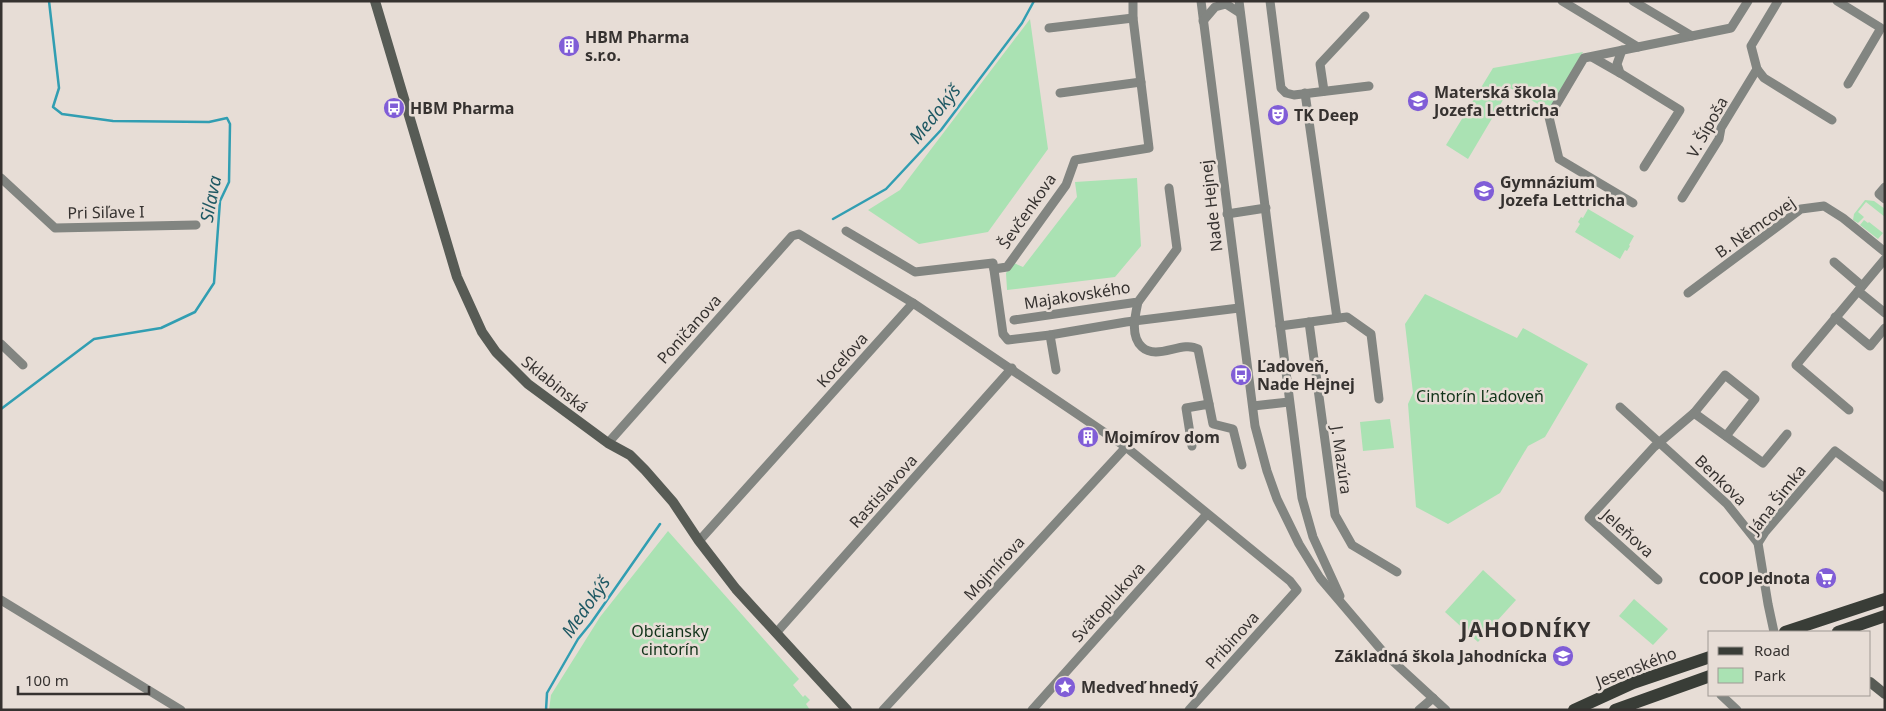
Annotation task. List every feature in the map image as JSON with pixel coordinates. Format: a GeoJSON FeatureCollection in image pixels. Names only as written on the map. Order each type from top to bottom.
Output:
{"type":"FeatureCollection","features":[{"type":"Feature","properties":{"kind":"main road"},"geometry":{"type":"LineString","coordinates":[[1788,631],[1885,599]]}},
{"type":"Feature","properties":{"kind":"main road"},"geometry":{"type":"LineString","coordinates":[[1841,631],[1885,616]]}},
{"type":"Feature","properties":{"kind":"main road","name":"Jesenského"},"geometry":{"type":"LineString","coordinates":[[1574,710],[1633,684],[1708,658]]}},
{"type":"Feature","properties":{"kind":"main road","name":"Jesenského"},"geometry":{"type":"LineString","coordinates":[[1615,710],[1708,680]]}},
{"type":"Feature","properties":{"kind":"street","name":"Sklabinská"},"geometry":{"type":"LineString","coordinates":[[375,1],[457,277],[482,332],[496,352],[528,384],[608,443],[630,456],[650,475],[673,502],[736,589],[847,710]]}},
{"type":"Feature","properties":{"kind":"street"},"geometry":{"type":"LineString","coordinates":[[1060,93],[1141,82],[1133,18],[1133,1]]}},
{"type":"Feature","properties":{"kind":"street","name":"Nade Hejnej"},"geometry":{"type":"LineString","coordinates":[[1201,1],[1227,214],[1259,446],[1277,499],[1308,560],[1320,578],[1384,653],[1446,710]]}},
{"type":"Feature","properties":{"kind":"street","name":"Nade Hejnej"},"geometry":{"type":"LineString","coordinates":[[1238,1],[1266,208],[1298,474],[1306,515],[1313,537],[1344,605]]}},
{"type":"Feature","properties":{"kind":"street"},"geometry":{"type":"LineString","coordinates":[[1270,1],[1281,88],[1286,93],[1294,95],[1369,86]]}},
{"type":"Feature","properties":{"kind":"street"},"geometry":{"type":"LineString","coordinates":[[1562,1],[1638,47]]}},
{"type":"Feature","properties":{"kind":"street"},"geometry":{"type":"LineString","coordinates":[[1633,1],[1692,36]]}},
{"type":"Feature","properties":{"kind":"street"},"geometry":{"type":"LineString","coordinates":[[1633,202],[1559,159],[1549,117],[1584,58],[1732,28],[1748,1]]}},
{"type":"Feature","properties":{"kind":"street"},"geometry":{"type":"LineString","coordinates":[[1778,1],[1751,46],[1757,69],[1764,78],[1832,120]]}},
{"type":"Feature","properties":{"kind":"street"},"geometry":{"type":"LineString","coordinates":[[1837,1],[1881,28],[1848,84]]}},
{"type":"Feature","properties":{"kind":"street"},"geometry":{"type":"LineString","coordinates":[[1204,21],[1215,6],[1226,4],[1240,13]]}},
{"type":"Feature","properties":{"kind":"street"},"geometry":{"type":"LineString","coordinates":[[1324,91],[1320,64],[1365,16]]}},
{"type":"Feature","properties":{"kind":"street"},"geometry":{"type":"LineString","coordinates":[[1049,28],[1133,18]]}},
{"type":"Feature","properties":{"kind":"street"},"geometry":{"type":"LineString","coordinates":[[1620,73],[1618,64],[1622,50]]}},
{"type":"Feature","properties":{"kind":"street"},"geometry":{"type":"LineString","coordinates":[[1592,57],[1680,110],[1644,167]]}},
{"type":"Feature","properties":{"kind":"street","name":"V. Šípoša"},"geometry":{"type":"LineString","coordinates":[[1682,198],[1719,139],[1722,128],[1757,69]]}},
{"type":"Feature","properties":{"kind":"street","name":"Ševčenkova"},"geometry":{"type":"LineString","coordinates":[[846,232],[915,272],[994,266],[1007,267],[1066,185],[1075,160],[1149,148],[1141,82]]}},
{"type":"Feature","properties":{"kind":"street"},"geometry":{"type":"LineString","coordinates":[[1305,93],[1337,318]]}},
{"type":"Feature","properties":{"kind":"street","name":"Pri Siľave I"},"geometry":{"type":"LineString","coordinates":[[2,181],[56,228],[196,225]]}},
{"type":"Feature","properties":{"kind":"street"},"geometry":{"type":"LineString","coordinates":[[1885,187],[1879,194],[1885,199]]}},
{"type":"Feature","properties":{"kind":"street","name":"Majakovského"},"geometry":{"type":"LineString","coordinates":[[1014,320],[1138,302],[1177,249],[1169,188]]}},
{"type":"Feature","properties":{"kind":"street","name":"B. Němcovej"},"geometry":{"type":"LineString","coordinates":[[1688,293],[1801,209],[1824,206],[1843,218],[1885,252]]}},
{"type":"Feature","properties":{"kind":"street"},"geometry":{"type":"LineString","coordinates":[[1227,214],[1266,208]]}},
{"type":"Feature","properties":{"kind":"street","name":"Poničanova"},"geometry":{"type":"LineString","coordinates":[[608,443],[792,236],[799,234],[913,303]]}},
{"type":"Feature","properties":{"kind":"street"},"geometry":{"type":"LineString","coordinates":[[1849,410],[1796,365],[1885,258]]}},
{"type":"Feature","properties":{"kind":"street"},"geometry":{"type":"LineString","coordinates":[[1834,262],[1885,313]]}},
{"type":"Feature","properties":{"kind":"street"},"geometry":{"type":"LineString","coordinates":[[994,266],[1003,334],[1008,340],[1134,321],[1240,308]]}},
{"type":"Feature","properties":{"kind":"street"},"geometry":{"type":"LineString","coordinates":[[1138,302],[1134,321],[1137,342],[1144,350],[1152,352],[1192,345],[1198,349],[1214,424],[1233,429],[1242,465]]}},
{"type":"Feature","properties":{"kind":"street"},"geometry":{"type":"LineString","coordinates":[[913,303],[1012,368],[1126,447],[1207,514]]}},
{"type":"Feature","properties":{"kind":"street","name":"Koceľova"},"geometry":{"type":"LineString","coordinates":[[699,540],[913,303]]}},
{"type":"Feature","properties":{"kind":"street"},"geometry":{"type":"LineString","coordinates":[[1280,326],[1347,317],[1371,334],[1379,399]]}},
{"type":"Feature","properties":{"kind":"street"},"geometry":{"type":"LineString","coordinates":[[1836,317],[1870,346],[1885,328]]}},
{"type":"Feature","properties":{"kind":"street","name":"J. Mazúra"},"geometry":{"type":"LineString","coordinates":[[1309,322],[1335,515],[1352,545],[1397,572]]}},
{"type":"Feature","properties":{"kind":"street"},"geometry":{"type":"LineString","coordinates":[[1050,335],[1056,370]]}},
{"type":"Feature","properties":{"kind":"street"},"geometry":{"type":"LineString","coordinates":[[1,344],[23,365]]}},
{"type":"Feature","properties":{"kind":"street","name":"Rastislavova"},"geometry":{"type":"LineString","coordinates":[[776,633],[1012,368]]}},
{"type":"Feature","properties":{"kind":"street"},"geometry":{"type":"LineString","coordinates":[[1659,442],[1694,412],[1725,375],[1755,399],[1726,436]]}},
{"type":"Feature","properties":{"kind":"street"},"geometry":{"type":"LineString","coordinates":[[1253,406],[1289,402]]}},
{"type":"Feature","properties":{"kind":"street"},"geometry":{"type":"LineString","coordinates":[[1192,446],[1186,408],[1209,404]]}},
{"type":"Feature","properties":{"kind":"street","name":"Benkova"},"geometry":{"type":"LineString","coordinates":[[1620,407],[1727,504],[1758,543]]}},
{"type":"Feature","properties":{"kind":"street"},"geometry":{"type":"LineString","coordinates":[[1694,412],[1763,463],[1787,434]]}},
{"type":"Feature","properties":{"kind":"street","name":"Jeleňova"},"geometry":{"type":"LineString","coordinates":[[1658,580],[1589,518],[1659,442]]}},
{"type":"Feature","properties":{"kind":"street","name":"Mojmírova"},"geometry":{"type":"LineString","coordinates":[[883,710],[1126,447]]}},
{"type":"Feature","properties":{"kind":"street","name":"Jána Šimka"},"geometry":{"type":"LineString","coordinates":[[1774,631],[1758,543],[1835,451],[1885,488]]}},
{"type":"Feature","properties":{"kind":"street","name":"Pribinova"},"geometry":{"type":"LineString","coordinates":[[1189,710],[1297,590],[1290,581],[1207,514]]}},
{"type":"Feature","properties":{"kind":"street","name":"Svätoplukova"},"geometry":{"type":"LineString","coordinates":[[1032,710],[1207,514]]}},
{"type":"Feature","properties":{"kind":"street"},"geometry":{"type":"LineString","coordinates":[[1,600],[181,710]]}},
{"type":"Feature","properties":{"kind":"street"},"geometry":{"type":"LineString","coordinates":[[1871,683],[1885,694]]}},
{"type":"Feature","properties":{"kind":"street"},"geometry":{"type":"LineString","coordinates":[[1722,696],[1737,710]]}},
{"type":"Feature","properties":{"kind":"street"},"geometry":{"type":"LineString","coordinates":[[1420,710],[1433,698]]}},
{"type":"Feature","properties":{"kind":"green space"},"geometry":{"type":"Polygon","coordinates":[[[1030,19],[1048,149],[988,232],[919,244],[868,210],[900,190],[1030,19]]]}},
{"type":"Feature","properties":{"kind":"green space"},"geometry":{"type":"Polygon","coordinates":[[[1583,52],[1550,111],[1510,88],[1468,159],[1446,145],[1493,68],[1583,52]]]}},
{"type":"Feature","properties":{"kind":"green space"},"geometry":{"type":"Polygon","coordinates":[[[1137,178],[1141,246],[1115,277],[1007,290],[1006,273],[1014,263],[1023,267],[1077,197],[1075,182],[1137,178]]]}},
{"type":"Feature","properties":{"kind":"green space"},"geometry":{"type":"Polygon","coordinates":[[[1865,200],[1874,201],[1885,209],[1885,217],[1866,202],[1858,212],[1864,217],[1858,223],[1853,220],[1854,214],[1865,200]]]}},
{"type":"Feature","properties":{"kind":"green space"},"geometry":{"type":"Polygon","coordinates":[[[1588,209],[1634,236],[1627,251],[1625,250],[1620,259],[1575,232],[1580,224],[1578,222],[1581,217],[1583,218],[1588,209]]]}},
{"type":"Feature","properties":{"kind":"green space"},"geometry":{"type":"Polygon","coordinates":[[[1864,220],[1883,233],[1878,239],[1860,225],[1864,220]]]}},
{"type":"Feature","properties":{"kind":"green space","name":"Cintorín Ľadoveň"},"geometry":{"type":"Polygon","coordinates":[[[1425,294],[1517,338],[1523,328],[1588,364],[1545,437],[1528,446],[1500,493],[1448,524],[1416,507],[1408,404],[1413,393],[1405,324],[1425,294]]]}},
{"type":"Feature","properties":{"kind":"green space"},"geometry":{"type":"Polygon","coordinates":[[[1390,419],[1394,448],[1363,451],[1360,422],[1390,419]]]}},
{"type":"Feature","properties":{"kind":"green space","name":"Občiansky cintorín"},"geometry":{"type":"Polygon","coordinates":[[[668,531],[799,679],[793,685],[803,697],[805,695],[810,700],[806,704],[810,710],[549,710],[551,695],[600,617],[668,531]]]}},
{"type":"Feature","properties":{"kind":"green space"},"geometry":{"type":"Polygon","coordinates":[[[1483,570],[1516,600],[1478,642],[1445,612],[1483,570]]]}},
{"type":"Feature","properties":{"kind":"green space"},"geometry":{"type":"Polygon","coordinates":[[[1634,599],[1668,629],[1653,645],[1619,616],[1634,599]]]}},
{"type":"Feature","properties":{"kind":"waterway","name":"Silava"},"geometry":{"type":"LineString","coordinates":[[1,409],[94,339],[161,328],[195,312],[214,283],[220,201],[229,182],[230,124],[227,118],[209,122],[113,121],[62,114],[53,107],[59,88],[49,1]]}},
{"type":"Feature","properties":{"kind":"waterway","name":"Medokýš"},"geometry":{"type":"LineString","coordinates":[[833,219],[886,189],[941,130],[1022,23],[1034,1]]}},
{"type":"Feature","properties":{"kind":"waterway","name":"Medokýš"},"geometry":{"type":"LineString","coordinates":[[546,710],[547,693],[578,639],[660,524]]}},
{"type":"Feature","properties":{"kind":"place","name":"HBM Pharma s.r.o."},"geometry":{"type":"Point","coordinates":[569,46]}},
{"type":"Feature","properties":{"kind":"place","name":"Materská škola Jozefa Lettricha"},"geometry":{"type":"Point","coordinates":[1418,101]}},
{"type":"Feature","properties":{"kind":"place","name":"HBM Pharma"},"geometry":{"type":"Point","coordinates":[394,108]}},
{"type":"Feature","properties":{"kind":"place","name":"TK Deep"},"geometry":{"type":"Point","coordinates":[1278,115]}},
{"type":"Feature","properties":{"kind":"place","name":"Gymnázium Jozefa Lettricha"},"geometry":{"type":"Point","coordinates":[1484,191]}},
{"type":"Feature","properties":{"kind":"place","name":"Ľadoveň, Nade Hejnej"},"geometry":{"type":"Point","coordinates":[1241,375]}},
{"type":"Feature","properties":{"kind":"place","name":"Mojmírov dom"},"geometry":{"type":"Point","coordinates":[1088,437]}},
{"type":"Feature","properties":{"kind":"place","name":"COOP Jednota"},"geometry":{"type":"Point","coordinates":[1826,578]}},
{"type":"Feature","properties":{"kind":"place","name":"Základná škola Jahodnícka"},"geometry":{"type":"Point","coordinates":[1563,656]}},
{"type":"Feature","properties":{"kind":"place","name":"Medveď hnedý"},"geometry":{"type":"Point","coordinates":[1065,687]}},
{"type":"Feature","properties":{"kind":"district","name":"JAHODNÍKY"},"geometry":{"type":"Point","coordinates":[1526,630]}}]}
